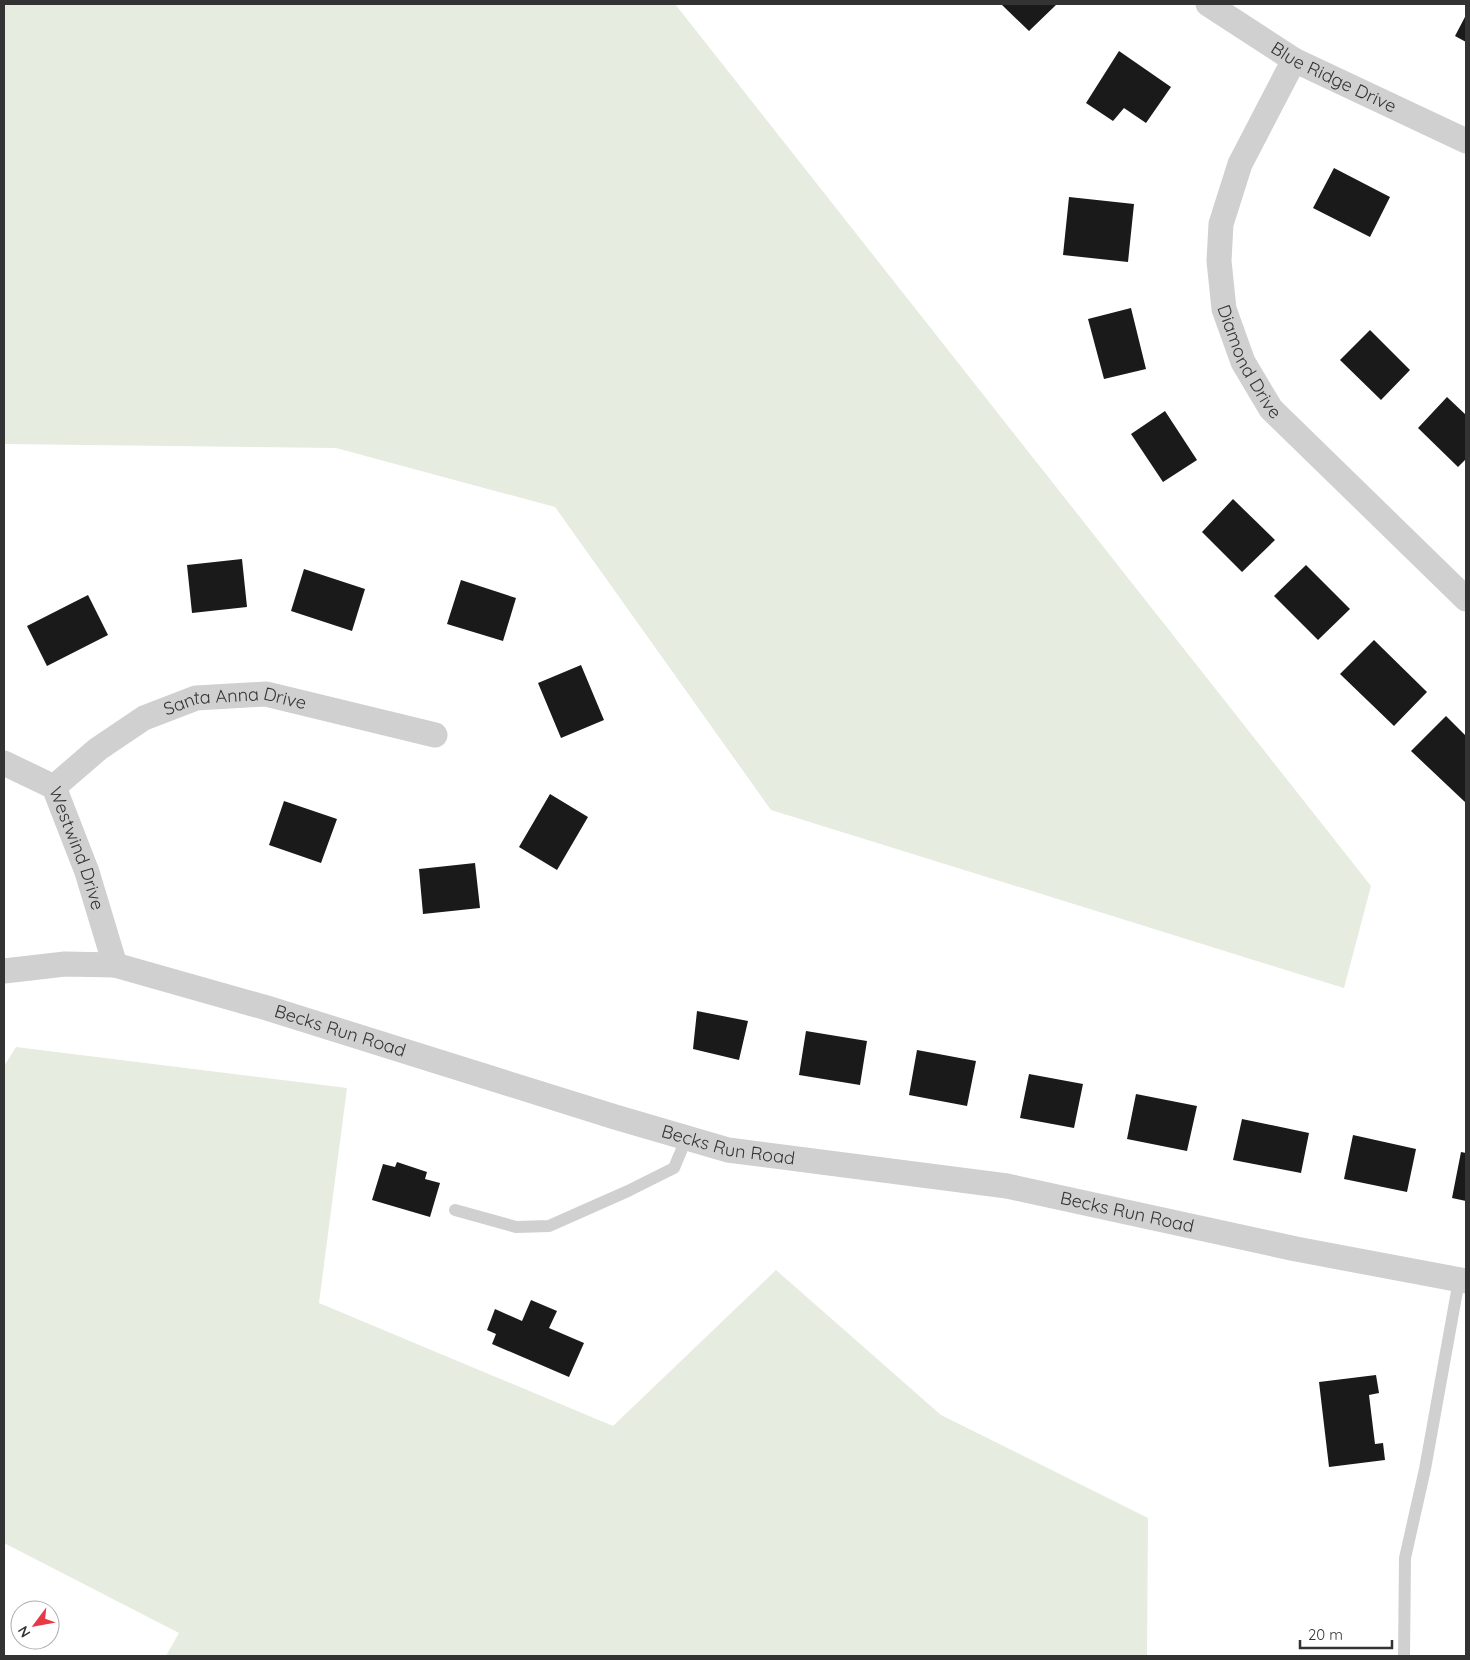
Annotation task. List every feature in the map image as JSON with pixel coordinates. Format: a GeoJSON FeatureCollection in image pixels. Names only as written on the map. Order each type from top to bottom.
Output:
{"type":"FeatureCollection","features":[{"type":"Feature","properties":{"kind":"street","name":"Blue Ridge Drive"},"geometry":{"type":"LineString","coordinates":[[1208,4],[1294,60],[1466,141]]}},
{"type":"Feature","properties":{"kind":"street","name":"Diamond Drive"},"geometry":{"type":"LineString","coordinates":[[1294,60],[1240,164],[1221,224],[1219,261],[1224,309],[1243,362],[1271,409],[1466,599]]}},
{"type":"Feature","properties":{"kind":"street","name":"Santa Anna Drive"},"geometry":{"type":"LineString","coordinates":[[54,787],[98,749],[144,718],[196,698],[266,694],[435,735]]}},
{"type":"Feature","properties":{"kind":"street","name":"Westwind Drive"},"geometry":{"type":"LineString","coordinates":[[4,763],[54,787],[87,872],[114,966]]}},
{"type":"Feature","properties":{"kind":"street","name":"Becks Run Road"},"geometry":{"type":"LineString","coordinates":[[4,971],[65,964],[114,966],[266,1008],[615,1117],[728,1150],[1007,1186],[1287,1247],[1463,1280]]}},
{"type":"Feature","properties":{"kind":"lane"},"geometry":{"type":"LineString","coordinates":[[454,1210],[516,1227],[549,1226],[628,1191],[674,1168],[687,1138]]}},
{"type":"Feature","properties":{"kind":"lane"},"geometry":{"type":"LineString","coordinates":[[1404,1656],[1405,1558],[1463,1280]]}},
{"type":"Feature","properties":{"kind":"shaded area"},"geometry":{"type":"Polygon","coordinates":[[[4,4],[675,4],[1371,886],[1344,988],[771,810],[555,507],[336,448],[4,444],[4,4]]]}},
{"type":"Feature","properties":{"kind":"shaded area"},"geometry":{"type":"Polygon","coordinates":[[[16,1047],[347,1088],[319,1303],[613,1426],[776,1270],[941,1415],[1148,1518],[1147,1656],[166,1656],[179,1633],[4,1543],[4,1066],[16,1047]]]}},
{"type":"Feature","properties":{"kind":"building"},"geometry":{"type":"Polygon","coordinates":[[[1001,4],[1057,4],[1029,31],[1001,4]]]}},
{"type":"Feature","properties":{"kind":"building"},"geometry":{"type":"Polygon","coordinates":[[[1466,15],[1466,42],[1455,36],[1466,15]]]}},
{"type":"Feature","properties":{"kind":"building"},"geometry":{"type":"Polygon","coordinates":[[[1119,51],[1171,87],[1146,123],[1124,108],[1113,121],[1086,103],[1119,51]]]}},
{"type":"Feature","properties":{"kind":"building"},"geometry":{"type":"Polygon","coordinates":[[[1334,168],[1390,197],[1370,237],[1313,208],[1334,168]]]}},
{"type":"Feature","properties":{"kind":"building"},"geometry":{"type":"Polygon","coordinates":[[[1069,197],[1134,204],[1128,262],[1063,255],[1069,197]]]}},
{"type":"Feature","properties":{"kind":"building"},"geometry":{"type":"Polygon","coordinates":[[[1131,308],[1146,369],[1104,379],[1088,319],[1131,308]]]}},
{"type":"Feature","properties":{"kind":"building"},"geometry":{"type":"Polygon","coordinates":[[[1370,330],[1410,370],[1381,400],[1340,360],[1370,330]]]}},
{"type":"Feature","properties":{"kind":"building"},"geometry":{"type":"Polygon","coordinates":[[[1447,397],[1466,415],[1466,459],[1458,467],[1418,428],[1447,397]]]}},
{"type":"Feature","properties":{"kind":"building"},"geometry":{"type":"Polygon","coordinates":[[[1165,411],[1197,460],[1163,482],[1131,434],[1165,411]]]}},
{"type":"Feature","properties":{"kind":"building"},"geometry":{"type":"Polygon","coordinates":[[[1233,499],[1275,540],[1242,572],[1202,532],[1233,499]]]}},
{"type":"Feature","properties":{"kind":"building"},"geometry":{"type":"Polygon","coordinates":[[[242,559],[247,607],[192,613],[187,565],[242,559]]]}},
{"type":"Feature","properties":{"kind":"building"},"geometry":{"type":"Polygon","coordinates":[[[1306,565],[1350,609],[1318,640],[1274,596],[1306,565]]]}},
{"type":"Feature","properties":{"kind":"building"},"geometry":{"type":"Polygon","coordinates":[[[304,569],[365,589],[352,631],[291,611],[304,569]]]}},
{"type":"Feature","properties":{"kind":"building"},"geometry":{"type":"Polygon","coordinates":[[[461,580],[516,598],[503,641],[447,624],[461,580]]]}},
{"type":"Feature","properties":{"kind":"building"},"geometry":{"type":"Polygon","coordinates":[[[88,595],[108,635],[47,666],[27,626],[88,595]]]}},
{"type":"Feature","properties":{"kind":"building"},"geometry":{"type":"Polygon","coordinates":[[[1374,640],[1427,692],[1394,726],[1340,674],[1374,640]]]}},
{"type":"Feature","properties":{"kind":"building"},"geometry":{"type":"Polygon","coordinates":[[[581,665],[604,720],[561,738],[538,683],[581,665]]]}},
{"type":"Feature","properties":{"kind":"building"},"geometry":{"type":"Polygon","coordinates":[[[1446,716],[1466,736],[1466,803],[1411,751],[1446,716]]]}},
{"type":"Feature","properties":{"kind":"building"},"geometry":{"type":"Polygon","coordinates":[[[550,794],[588,817],[557,870],[519,847],[550,794]]]}},
{"type":"Feature","properties":{"kind":"building"},"geometry":{"type":"Polygon","coordinates":[[[284,801],[337,819],[321,863],[269,845],[284,801]]]}},
{"type":"Feature","properties":{"kind":"building"},"geometry":{"type":"Polygon","coordinates":[[[475,863],[480,908],[423,914],[419,869],[475,863]]]}},
{"type":"Feature","properties":{"kind":"building"},"geometry":{"type":"Polygon","coordinates":[[[697,1011],[748,1021],[739,1060],[693,1049],[697,1011]]]}},
{"type":"Feature","properties":{"kind":"building"},"geometry":{"type":"Polygon","coordinates":[[[806,1031],[867,1041],[860,1085],[799,1075],[806,1031]]]}},
{"type":"Feature","properties":{"kind":"building"},"geometry":{"type":"Polygon","coordinates":[[[917,1050],[976,1061],[967,1106],[909,1095],[917,1050]]]}},
{"type":"Feature","properties":{"kind":"building"},"geometry":{"type":"Polygon","coordinates":[[[1029,1074],[1083,1084],[1074,1128],[1020,1118],[1029,1074]]]}},
{"type":"Feature","properties":{"kind":"building"},"geometry":{"type":"Polygon","coordinates":[[[1136,1094],[1197,1106],[1187,1151],[1127,1139],[1136,1094]]]}},
{"type":"Feature","properties":{"kind":"building"},"geometry":{"type":"Polygon","coordinates":[[[1242,1119],[1309,1133],[1301,1173],[1233,1160],[1242,1119]]]}},
{"type":"Feature","properties":{"kind":"building"},"geometry":{"type":"Polygon","coordinates":[[[1353,1135],[1416,1149],[1407,1192],[1344,1179],[1353,1135]]]}},
{"type":"Feature","properties":{"kind":"building"},"geometry":{"type":"Polygon","coordinates":[[[1461,1152],[1466,1153],[1466,1201],[1452,1198],[1461,1152]]]}},
{"type":"Feature","properties":{"kind":"building"},"geometry":{"type":"Polygon","coordinates":[[[397,1162],[427,1172],[425,1179],[440,1183],[430,1217],[372,1200],[383,1164],[395,1167],[397,1162]]]}},
{"type":"Feature","properties":{"kind":"building"},"geometry":{"type":"Polygon","coordinates":[[[531,1300],[557,1311],[549,1328],[584,1343],[569,1377],[492,1344],[496,1334],[487,1330],[495,1309],[522,1321],[531,1300]]]}},
{"type":"Feature","properties":{"kind":"building"},"geometry":{"type":"Polygon","coordinates":[[[1376,1375],[1379,1393],[1369,1395],[1375,1444],[1383,1443],[1385,1460],[1329,1467],[1319,1382],[1376,1375]]]}}]}
